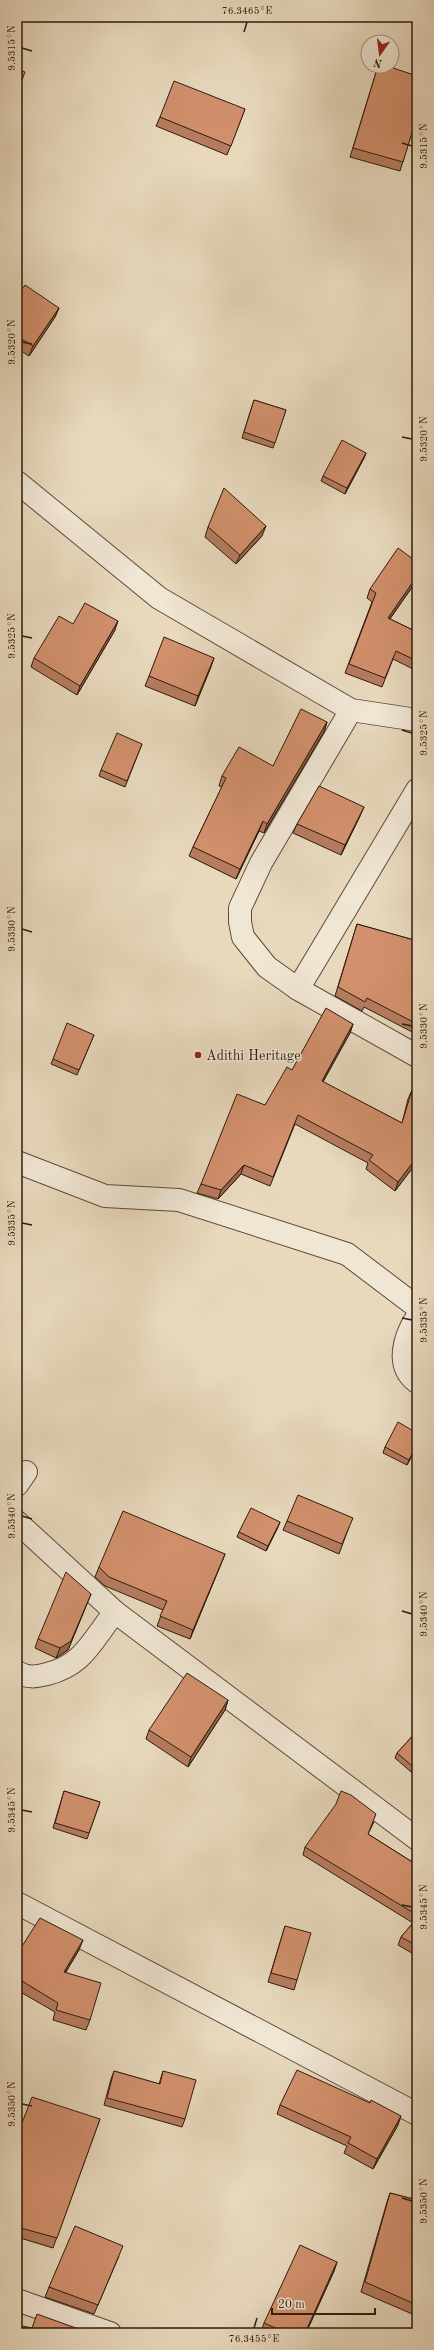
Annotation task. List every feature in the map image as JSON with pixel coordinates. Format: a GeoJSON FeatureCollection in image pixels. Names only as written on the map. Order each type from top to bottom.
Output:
{"type":"FeatureCollection","features":[{"type":"Feature","properties":{"kind":"street"},"geometry":{"type":"LineString","coordinates":[[17,482],[159,598],[351,710],[417,720]]}},
{"type":"Feature","properties":{"kind":"street"},"geometry":{"type":"LineString","coordinates":[[351,710],[261,863],[240,908],[240,922],[243,937],[267,967],[298,989],[417,1056]]}},
{"type":"Feature","properties":{"kind":"street"},"geometry":{"type":"LineString","coordinates":[[298,989],[417,790]]}},
{"type":"Feature","properties":{"kind":"street"},"geometry":{"type":"LineString","coordinates":[[17,1162],[105,1196],[179,1200],[347,1254],[417,1307]]}},
{"type":"Feature","properties":{"kind":"street"},"geometry":{"type":"LineString","coordinates":[[417,1317],[409,1328],[402,1360],[410,1377],[417,1382]]}},
{"type":"Feature","properties":{"kind":"street"},"geometry":{"type":"LineString","coordinates":[[17,1522],[115,1612],[417,1839]]}},
{"type":"Feature","properties":{"kind":"street"},"geometry":{"type":"LineString","coordinates":[[17,1672],[35,1677],[60,1672],[74,1663],[115,1612]]}},
{"type":"Feature","properties":{"kind":"street"},"geometry":{"type":"LineString","coordinates":[[17,1903],[417,2114]]}},
{"type":"Feature","properties":{"kind":"street"},"geometry":{"type":"LineString","coordinates":[[17,2300],[110,2333]]}},
{"type":"Feature","properties":{"kind":"building"},"geometry":{"type":"Polygon","coordinates":[[[17,69],[25,72],[17,92],[17,69]]]}},
{"type":"Feature","properties":{"kind":"building"},"geometry":{"type":"Polygon","coordinates":[[[400,70],[417,76],[417,126],[414,126],[403,162],[353,148],[376,74],[400,74],[400,70]]]}},
{"type":"Feature","properties":{"kind":"building"},"geometry":{"type":"Polygon","coordinates":[[[174,81],[245,109],[231,146],[160,117],[174,81]]]}},
{"type":"Feature","properties":{"kind":"building"},"geometry":{"type":"Polygon","coordinates":[[[25,285],[59,308],[33,346],[17,336],[17,296],[25,285]]]}},
{"type":"Feature","properties":{"kind":"building"},"geometry":{"type":"Polygon","coordinates":[[[254,400],[286,410],[275,443],[244,432],[254,400]]]}},
{"type":"Feature","properties":{"kind":"building"},"geometry":{"type":"Polygon","coordinates":[[[342,440],[366,453],[347,488],[323,476],[342,440]]]}},
{"type":"Feature","properties":{"kind":"building"},"geometry":{"type":"Polygon","coordinates":[[[224,488],[266,526],[240,555],[208,527],[224,488]]]}},
{"type":"Feature","properties":{"kind":"building"},"geometry":{"type":"Polygon","coordinates":[[[398,548],[417,562],[417,576],[388,618],[417,632],[417,661],[396,651],[385,678],[349,664],[376,593],[370,589],[398,548]]]}},
{"type":"Feature","properties":{"kind":"building"},"geometry":{"type":"Polygon","coordinates":[[[85,603],[118,621],[80,686],[34,658],[59,616],[73,624],[85,603]]]}},
{"type":"Feature","properties":{"kind":"building"},"geometry":{"type":"Polygon","coordinates":[[[164,637],[214,658],[198,696],[149,676],[164,637]]]}},
{"type":"Feature","properties":{"kind":"building"},"geometry":{"type":"Polygon","coordinates":[[[301,709],[327,722],[267,824],[263,821],[240,869],[193,847],[226,778],[222,776],[239,747],[273,766],[301,709]]]}},
{"type":"Feature","properties":{"kind":"building"},"geometry":{"type":"Polygon","coordinates":[[[117,733],[142,744],[127,781],[101,770],[117,733]]]}},
{"type":"Feature","properties":{"kind":"building"},"geometry":{"type":"Polygon","coordinates":[[[319,786],[364,807],[345,845],[297,824],[319,786]]]}},
{"type":"Feature","properties":{"kind":"building"},"geometry":{"type":"Polygon","coordinates":[[[357,924],[414,940],[417,934],[417,1024],[367,998],[365,1002],[338,987],[357,924]]]}},
{"type":"Feature","properties":{"kind":"building"},"geometry":{"type":"Polygon","coordinates":[[[326,1008],[353,1024],[322,1081],[402,1123],[412,1090],[417,1092],[417,1157],[398,1182],[369,1160],[373,1155],[298,1115],[273,1177],[244,1165],[221,1190],[201,1184],[237,1094],[265,1105],[287,1067],[292,1070],[326,1008]]]}},
{"type":"Feature","properties":{"kind":"building"},"geometry":{"type":"Polygon","coordinates":[[[67,1023],[94,1035],[79,1070],[53,1059],[67,1023]]]}},
{"type":"Feature","properties":{"kind":"building"},"geometry":{"type":"Polygon","coordinates":[[[398,1422],[417,1433],[417,1444],[409,1460],[385,1447],[398,1422]]]}},
{"type":"Feature","properties":{"kind":"building"},"geometry":{"type":"Polygon","coordinates":[[[298,1495],[353,1518],[342,1544],[287,1521],[298,1495]]]}},
{"type":"Feature","properties":{"kind":"building"},"geometry":{"type":"Polygon","coordinates":[[[251,1508],[280,1522],[268,1546],[239,1532],[251,1508]]]}},
{"type":"Feature","properties":{"kind":"building"},"geometry":{"type":"Polygon","coordinates":[[[123,1511],[225,1554],[193,1630],[160,1616],[167,1601],[109,1577],[99,1567],[123,1511]]]}},
{"type":"Feature","properties":{"kind":"building"},"geometry":{"type":"Polygon","coordinates":[[[66,1572],[91,1594],[71,1641],[60,1648],[38,1639],[66,1572]]]}},
{"type":"Feature","properties":{"kind":"building"},"geometry":{"type":"Polygon","coordinates":[[[187,1673],[228,1700],[191,1757],[149,1730],[187,1673]]]}},
{"type":"Feature","properties":{"kind":"building"},"geometry":{"type":"Polygon","coordinates":[[[417,1731],[417,1770],[397,1753],[417,1731]]]}},
{"type":"Feature","properties":{"kind":"building"},"geometry":{"type":"Polygon","coordinates":[[[64,1791],[100,1802],[89,1833],[55,1823],[64,1791]]]}},
{"type":"Feature","properties":{"kind":"building"},"geometry":{"type":"Polygon","coordinates":[[[341,1791],[351,1795],[376,1814],[368,1834],[417,1865],[417,1915],[305,1847],[336,1804],[341,1791]]]}},
{"type":"Feature","properties":{"kind":"building"},"geometry":{"type":"Polygon","coordinates":[[[40,1918],[83,1940],[64,1972],[101,1983],[90,2020],[56,2010],[58,2003],[17,1978],[17,1954],[40,1918]]]}},
{"type":"Feature","properties":{"kind":"building"},"geometry":{"type":"Polygon","coordinates":[[[417,1918],[417,1946],[401,1937],[417,1918]]]}},
{"type":"Feature","properties":{"kind":"building"},"geometry":{"type":"Polygon","coordinates":[[[285,1926],[311,1933],[297,1980],[271,1973],[285,1926]]]}},
{"type":"Feature","properties":{"kind":"building"},"geometry":{"type":"Polygon","coordinates":[[[297,2070],[370,2103],[371,2100],[401,2116],[377,2159],[348,2143],[351,2137],[280,2105],[297,2070]]]}},
{"type":"Feature","properties":{"kind":"building"},"geometry":{"type":"Polygon","coordinates":[[[114,2071],[160,2084],[163,2071],[196,2080],[185,2119],[107,2098],[114,2071]]]}},
{"type":"Feature","properties":{"kind":"building"},"geometry":{"type":"Polygon","coordinates":[[[32,2097],[100,2119],[57,2238],[17,2227],[17,2136],[32,2097]]]}},
{"type":"Feature","properties":{"kind":"building"},"geometry":{"type":"Polygon","coordinates":[[[390,2193],[417,2200],[417,2305],[365,2282],[390,2193]]]}},
{"type":"Feature","properties":{"kind":"building"},"geometry":{"type":"Polygon","coordinates":[[[75,2226],[123,2246],[98,2305],[49,2287],[75,2226]]]}},
{"type":"Feature","properties":{"kind":"building"},"geometry":{"type":"Polygon","coordinates":[[[300,2245],[337,2262],[305,2333],[287,2333],[264,2323],[300,2245]]]}},
{"type":"Feature","properties":{"kind":"building"},"geometry":{"type":"Polygon","coordinates":[[[37,2314],[87,2332],[17,2333],[17,2325],[32,2328],[37,2314]]]}},
{"type":"Feature","properties":{"kind":"place","name":"Adithi Heritage"},"geometry":{"type":"Point","coordinates":[198,1055]}}]}
